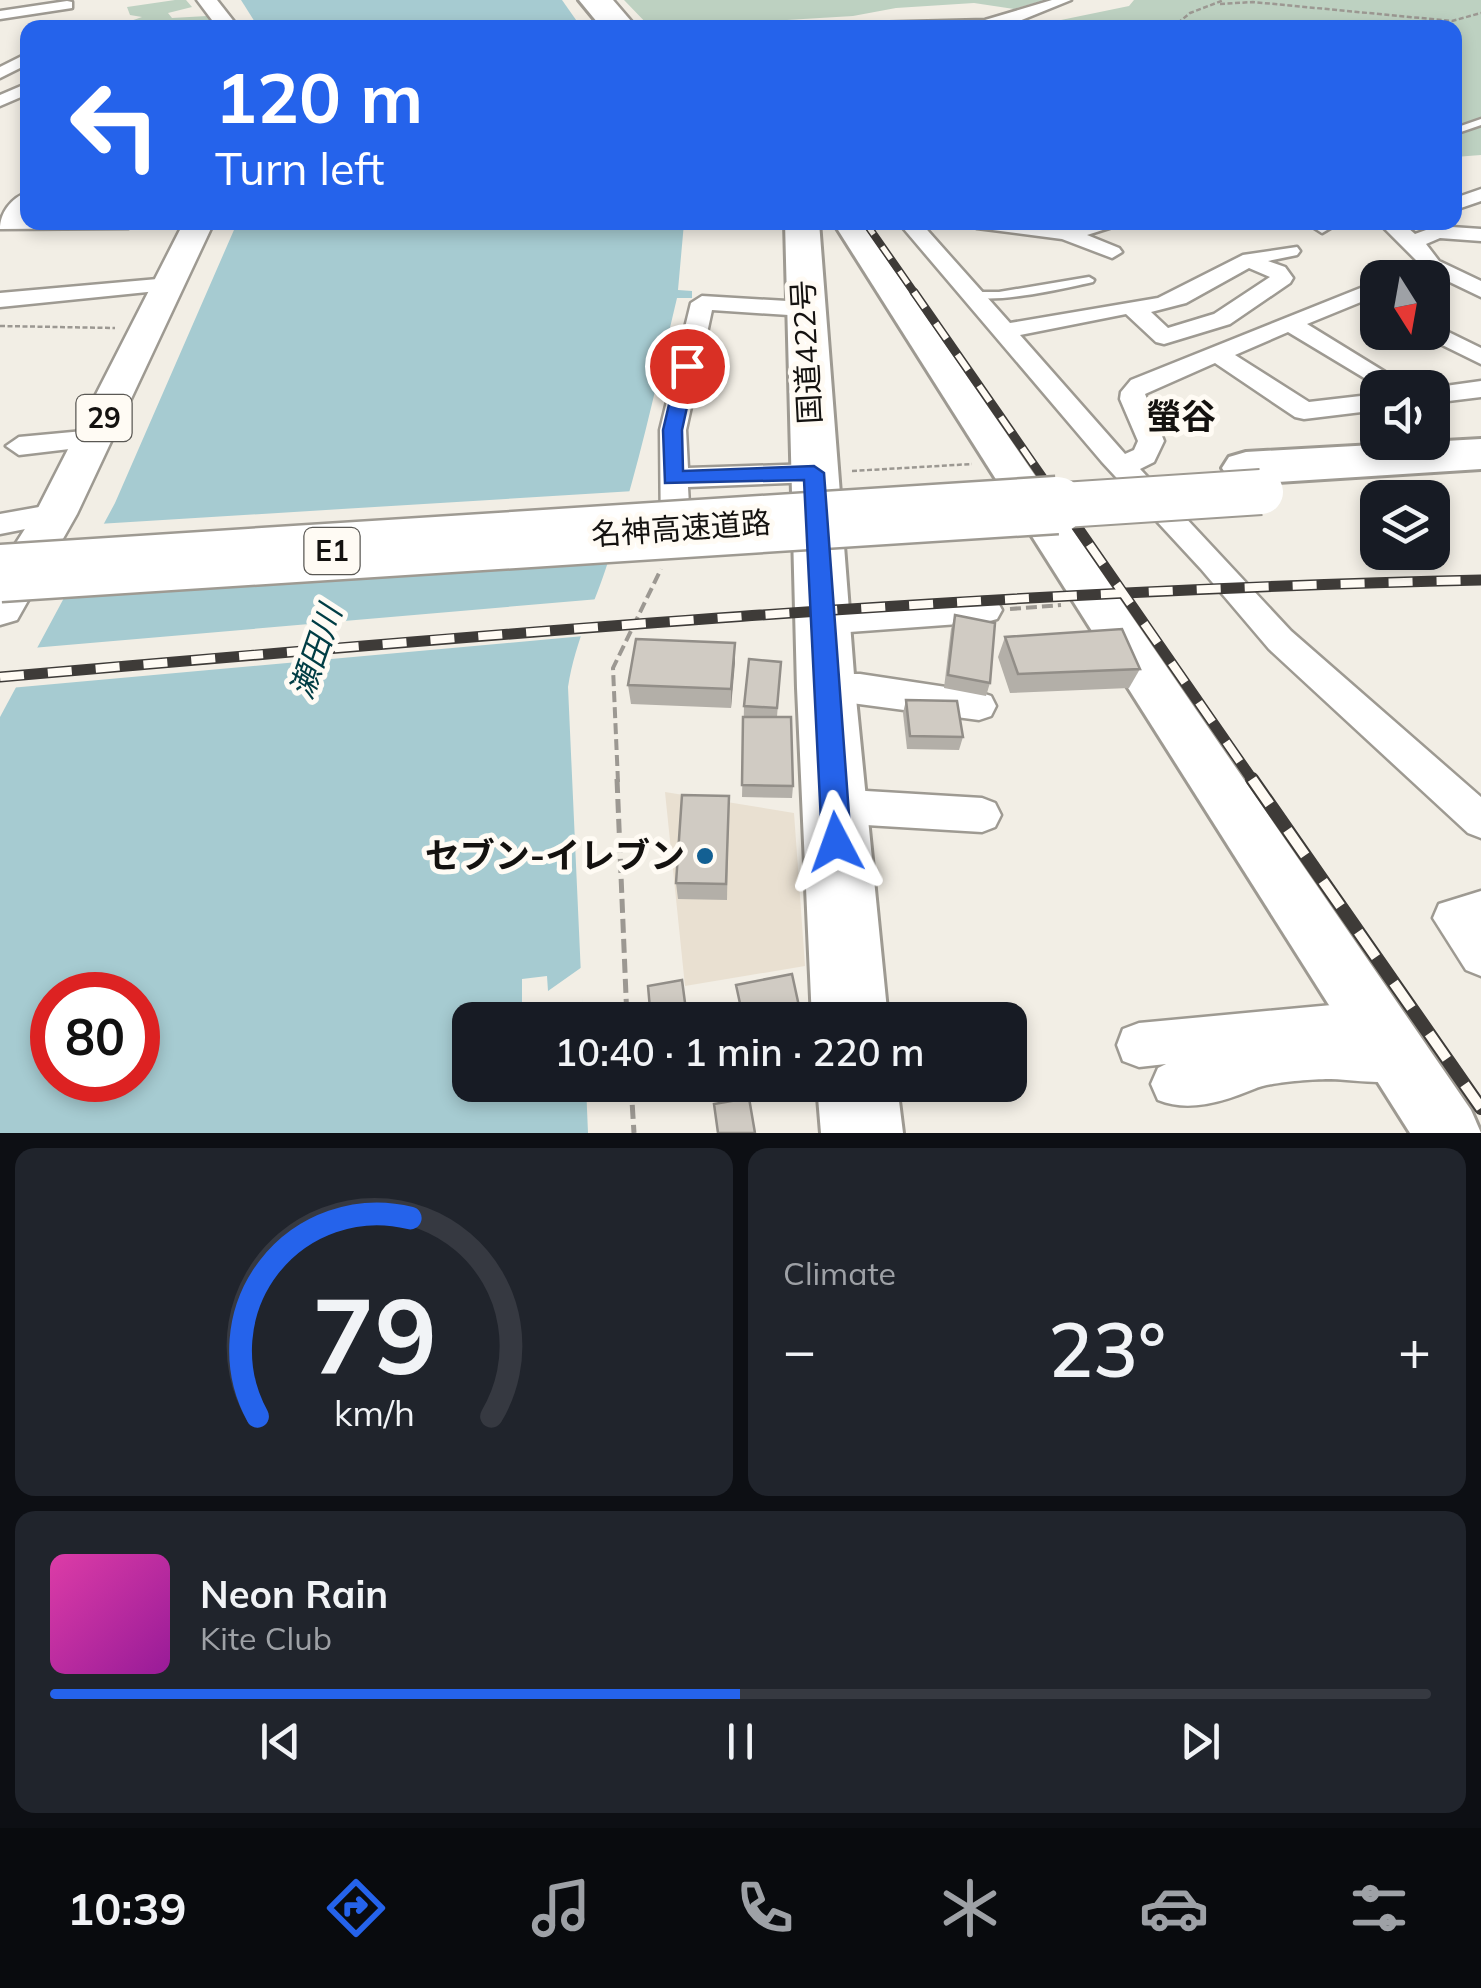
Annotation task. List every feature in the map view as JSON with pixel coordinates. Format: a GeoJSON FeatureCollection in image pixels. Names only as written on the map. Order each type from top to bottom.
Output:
{"type":"FeatureCollection","features":[{"type":"Feature","properties":{"kind":"highway"},"geometry":{"type":"LineString","coordinates":[[591,0],[609,20]]}},
{"type":"Feature","properties":{"kind":"highway","name":"国道422号"},"geometry":{"type":"LineString","coordinates":[[802,230],[833,806],[849,1002]]}},
{"type":"Feature","properties":{"kind":"highway","name":"名神高速道路"},"geometry":{"type":"LineString","coordinates":[[1,596],[1253,480],[1481,454]]}},
{"type":"Feature","properties":{"kind":"highway","name":"名神高速道路"},"geometry":{"type":"LineString","coordinates":[[0,546],[1253,480],[1481,478]]}},
{"type":"Feature","properties":{"kind":"highway"},"geometry":{"type":"LineString","coordinates":[[859,1102],[862,1133]]}},
{"type":"Feature","properties":{"kind":"main road"},"geometry":{"type":"LineString","coordinates":[[207,0],[223,20]]}},
{"type":"Feature","properties":{"kind":"main road","name":"29"},"geometry":{"type":"LineString","coordinates":[[1,596],[56,514],[195,230]]}},
{"type":"Feature","properties":{"kind":"street"},"geometry":{"type":"LineString","coordinates":[[606,0],[623,20]]}},
{"type":"Feature","properties":{"kind":"street"},"geometry":{"type":"LineString","coordinates":[[1009,20],[1064,0]]}},
{"type":"Feature","properties":{"kind":"street"},"geometry":{"type":"LineString","coordinates":[[0,14],[68,2]]}},
{"type":"Feature","properties":{"kind":"street"},"geometry":{"type":"LineString","coordinates":[[851,230],[1448,1133]]}},
{"type":"Feature","properties":{"kind":"street"},"geometry":{"type":"LineString","coordinates":[[916,230],[1121,467],[1212,561],[1280,640],[1481,822]]}},
{"type":"Feature","properties":{"kind":"street"},"geometry":{"type":"LineString","coordinates":[[1036,230],[1066,234],[1112,252]]}},
{"type":"Feature","properties":{"kind":"street"},"geometry":{"type":"LineString","coordinates":[[1066,234],[1083,230]]}},
{"type":"Feature","properties":{"kind":"street"},"geometry":{"type":"LineString","coordinates":[[1398,230],[1429,260]]}},
{"type":"Feature","properties":{"kind":"street"},"geometry":{"type":"LineString","coordinates":[[1413,242],[1437,232],[1481,235]]}},
{"type":"Feature","properties":{"kind":"street"},"geometry":{"type":"LineString","coordinates":[[1004,331],[1187,298],[1249,260],[1290,251]]}},
{"type":"Feature","properties":{"kind":"street"},"geometry":{"type":"LineString","coordinates":[[1134,308],[1164,337],[1222,320],[1282,278],[1249,260]]}},
{"type":"Feature","properties":{"kind":"street"},"geometry":{"type":"LineString","coordinates":[[1450,274],[1481,290]]}},
{"type":"Feature","properties":{"kind":"street"},"geometry":{"type":"LineString","coordinates":[[0,300],[169,284]]}},
{"type":"Feature","properties":{"kind":"street"},"geometry":{"type":"LineString","coordinates":[[1121,467],[1145,456],[1150,441],[1133,392],[1155,378],[1360,298]]}},
{"type":"Feature","properties":{"kind":"street"},"geometry":{"type":"LineString","coordinates":[[804,309],[702,303],[672,430],[677,550],[1044,525]]}},
{"type":"Feature","properties":{"kind":"street"},"geometry":{"type":"LineString","coordinates":[[1289,323],[1369,370]]}},
{"type":"Feature","properties":{"kind":"street"},"geometry":{"type":"LineString","coordinates":[[1450,340],[1481,357]]}},
{"type":"Feature","properties":{"kind":"street"},"geometry":{"type":"LineString","coordinates":[[1216,353],[1304,411],[1360,404]]}},
{"type":"Feature","properties":{"kind":"street"},"geometry":{"type":"LineString","coordinates":[[1450,393],[1481,390]]}},
{"type":"Feature","properties":{"kind":"street"},"geometry":{"type":"LineString","coordinates":[[19,446],[94,439]]}},
{"type":"Feature","properties":{"kind":"street"},"geometry":{"type":"LineString","coordinates":[[672,478],[814,473]]}},
{"type":"Feature","properties":{"kind":"street"},"geometry":{"type":"LineString","coordinates":[[0,524],[56,514]]}},
{"type":"Feature","properties":{"kind":"street"},"geometry":{"type":"LineString","coordinates":[[822,622],[986,610]]}},
{"type":"Feature","properties":{"kind":"street"},"geometry":{"type":"LineString","coordinates":[[826,688],[860,688],[978,706]]}},
{"type":"Feature","properties":{"kind":"street"},"geometry":{"type":"LineString","coordinates":[[833,806],[982,816]]}},
{"type":"Feature","properties":{"kind":"street"},"geometry":{"type":"LineString","coordinates":[[1481,911],[1452,918],[1481,955]]}},
{"type":"Feature","properties":{"kind":"street"},"geometry":{"type":"LineString","coordinates":[[1139,1045],[1387,1041]]}},
{"type":"Feature","properties":{"kind":"street"},"geometry":{"type":"LineString","coordinates":[[1200,1087],[1233,1077],[1244,1067],[1330,1057],[1382,1062],[1387,1041]]}},
{"type":"Feature","properties":{"kind":"lane"},"geometry":{"type":"LineString","coordinates":[[972,296],[1089,280]]}},
{"type":"Feature","properties":{"kind":"path"},"geometry":{"type":"LineString","coordinates":[[1182,20],[1222,2],[1254,2],[1442,20]]}},
{"type":"Feature","properties":{"kind":"path"},"geometry":{"type":"LineString","coordinates":[[1456,20],[1481,13]]}},
{"type":"Feature","properties":{"kind":"path"},"geometry":{"type":"LineString","coordinates":[[0,326],[148,327]]}},
{"type":"Feature","properties":{"kind":"path"},"geometry":{"type":"LineString","coordinates":[[814,473],[1002,461]]}},
{"type":"Feature","properties":{"kind":"path"},"geometry":{"type":"LineString","coordinates":[[626,1002],[613,668],[666,558],[677,550]]}},
{"type":"Feature","properties":{"kind":"path"},"geometry":{"type":"LineString","coordinates":[[986,610],[1097,603]]}},
{"type":"Feature","properties":{"kind":"path"},"geometry":{"type":"LineString","coordinates":[[631,1102],[634,1133]]}},
{"type":"Feature","properties":{"kind":"shaded area"},"geometry":{"type":"Polygon","coordinates":[[[665,792],[794,813],[805,966],[685,986],[665,792]]]}},
{"type":"Feature","properties":{"kind":"green space"},"geometry":{"type":"Polygon","coordinates":[[[186,0],[192,7],[168,13],[172,18],[207,16],[211,20],[133,20],[142,17],[130,15],[127,7],[186,0]]]}},
{"type":"Feature","properties":{"kind":"green space"},"geometry":{"type":"Polygon","coordinates":[[[624,0],[1044,0],[1014,9],[974,3],[786,20],[643,20],[624,0]]]}},
{"type":"Feature","properties":{"kind":"green space"},"geometry":{"type":"Polygon","coordinates":[[[1134,0],[1481,0],[1481,155],[1462,156],[1462,20],[1061,20],[1129,6],[1134,0]]]}},
{"type":"Feature","properties":{"kind":"water"},"geometry":{"type":"Polygon","coordinates":[[[241,0],[562,0],[576,20],[254,20],[241,0]]]}},
{"type":"Feature","properties":{"kind":"water","name":"瀬田川"},"geometry":{"type":"Polygon","coordinates":[[[234,230],[683,230],[678,290],[692,291],[692,298],[677,298],[628,496],[580,638],[568,687],[582,1002],[452,1002],[452,1102],[587,1102],[588,1133],[0,1133],[0,717],[115,503],[234,230]]]}},
{"type":"Feature","properties":{"kind":"pier"},"geometry":{"type":"Polygon","coordinates":[[[634,491],[616,553],[63,589],[98,524],[634,491]]]}},
{"type":"Feature","properties":{"kind":"pier"},"geometry":{"type":"Polygon","coordinates":[[[599,599],[584,636],[10,688],[32,648],[599,599]]]}},
{"type":"Feature","properties":{"kind":"pier"},"geometry":{"type":"Polygon","coordinates":[[[582,967],[583,1002],[522,1002],[522,979],[547,976],[548,991],[582,967]]]}},
{"type":"Feature","properties":{"kind":"building"},"geometry":{"type":"Polygon","coordinates":[[[955,615],[995,623],[990,683],[948,675],[955,615]]]}},
{"type":"Feature","properties":{"kind":"building"},"geometry":{"type":"Polygon","coordinates":[[[1122,629],[1140,669],[1018,674],[1005,637],[1122,629]]]}},
{"type":"Feature","properties":{"kind":"building"},"geometry":{"type":"Polygon","coordinates":[[[636,639],[735,643],[731,689],[628,685],[636,639]]]}},
{"type":"Feature","properties":{"kind":"building"},"geometry":{"type":"Polygon","coordinates":[[[749,659],[781,662],[777,708],[744,706],[749,659]]]}},
{"type":"Feature","properties":{"kind":"building"},"geometry":{"type":"Polygon","coordinates":[[[906,700],[957,701],[963,737],[910,736],[906,700]]]}},
{"type":"Feature","properties":{"kind":"building"},"geometry":{"type":"Polygon","coordinates":[[[743,717],[791,717],[793,786],[742,785],[743,717]]]}},
{"type":"Feature","properties":{"kind":"building","name":"セブン-イレブン"},"geometry":{"type":"Polygon","coordinates":[[[682,795],[729,796],[726,884],[676,883],[682,795]]]}},
{"type":"Feature","properties":{"kind":"building"},"geometry":{"type":"Polygon","coordinates":[[[792,974],[798,1002],[740,1002],[736,985],[792,974]]]}},
{"type":"Feature","properties":{"kind":"building"},"geometry":{"type":"Polygon","coordinates":[[[682,980],[685,1002],[649,1002],[648,986],[682,980]]]}},
{"type":"Feature","properties":{"kind":"building"},"geometry":{"type":"Polygon","coordinates":[[[750,1102],[755,1133],[718,1133],[714,1104],[750,1102]]]}},
{"type":"Feature","properties":{"kind":"railway"},"geometry":{"type":"LineString","coordinates":[[871,230],[916,295]]}},
{"type":"Feature","properties":{"kind":"railway"},"geometry":{"type":"LineString","coordinates":[[914,292],[1064,508]]}},
{"type":"Feature","properties":{"kind":"railway"},"geometry":{"type":"LineString","coordinates":[[1062,505],[1123,593]]}},
{"type":"Feature","properties":{"kind":"railway"},"geometry":{"type":"LineString","coordinates":[[1123,593],[1481,580]]}},
{"type":"Feature","properties":{"kind":"railway"},"geometry":{"type":"LineString","coordinates":[[0,677],[740,616],[1123,593]]}},
{"type":"Feature","properties":{"kind":"railway"},"geometry":{"type":"LineString","coordinates":[[1123,593],[1254,782]]}},
{"type":"Feature","properties":{"kind":"railway"},"geometry":{"type":"LineString","coordinates":[[1252,779],[1481,1108]]}},
{"type":"Feature","properties":{"kind":"place","name":"セブン-イレブン"},"geometry":{"type":"Point","coordinates":[705,856]}},
{"type":"Feature","properties":{"kind":"district","name":"螢谷"},"geometry":{"type":"Point","coordinates":[1181,417]}},
{"type":"Feature","properties":{"kind":"route"},"geometry":{"type":"LineString","coordinates":[[687,366],[672,430],[672,478],[814,473],[836,842]]}}]}
